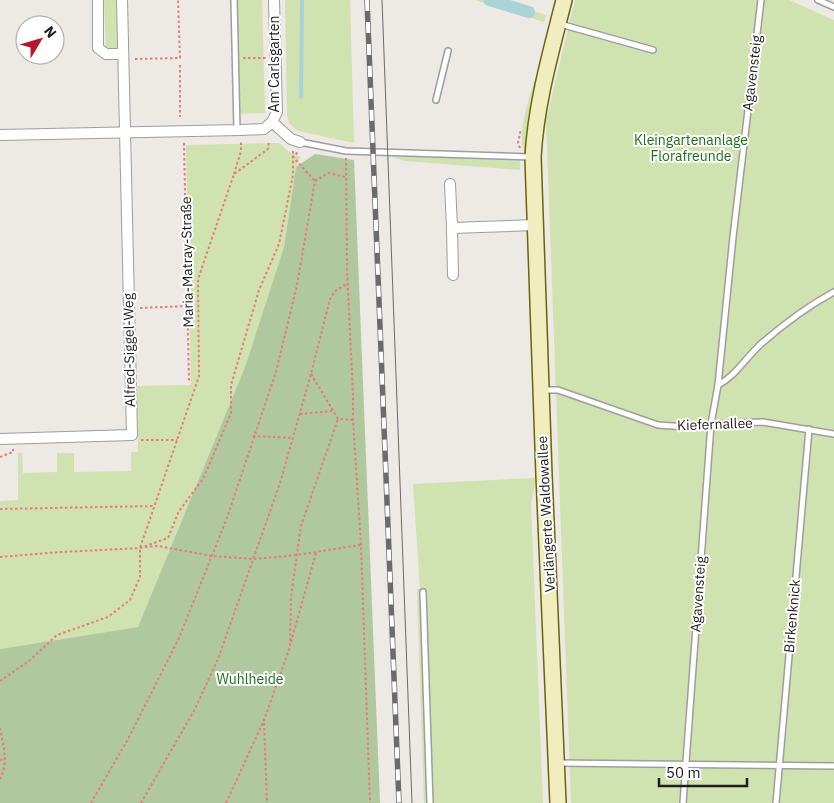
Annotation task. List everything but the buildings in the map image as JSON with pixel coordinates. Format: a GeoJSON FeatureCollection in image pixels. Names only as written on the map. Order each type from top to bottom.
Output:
{"type":"FeatureCollection","features":[{"type":"Feature","properties":{"kind":"street"},"geometry":{"type":"LineString","coordinates":[[98,0],[98,48],[106,54],[123,57]]}},
{"type":"Feature","properties":{"kind":"street","name":"Alfred-Siggel-Weg"},"geometry":{"type":"LineString","coordinates":[[122,0],[132,435]]}},
{"type":"Feature","properties":{"kind":"street","name":"Am Carlsgarten"},"geometry":{"type":"LineString","coordinates":[[274,0],[277,112],[272,122],[299,144]]}},
{"type":"Feature","properties":{"kind":"street","name":"Verlängerte Waldowallee"},"geometry":{"type":"LineString","coordinates":[[558,803],[533,157],[538,106],[564,0]]}},
{"type":"Feature","properties":{"kind":"street"},"geometry":{"type":"LineString","coordinates":[[0,134],[239,130],[266,128],[272,122]]}},
{"type":"Feature","properties":{"kind":"street"},"geometry":{"type":"LineString","coordinates":[[450,184],[453,275]]}},
{"type":"Feature","properties":{"kind":"street"},"geometry":{"type":"LineString","coordinates":[[452,228],[535,226]]}},
{"type":"Feature","properties":{"kind":"street"},"geometry":{"type":"LineString","coordinates":[[0,439],[132,435]]}},
{"type":"Feature","properties":{"kind":"lane"},"geometry":{"type":"LineString","coordinates":[[234,0],[239,130]]}},
{"type":"Feature","properties":{"kind":"lane","name":"Agavensteig"},"geometry":{"type":"LineString","coordinates":[[683,803],[711,424],[718,385],[733,237],[761,0]]}},
{"type":"Feature","properties":{"kind":"lane"},"geometry":{"type":"LineString","coordinates":[[818,0],[834,7]]}},
{"type":"Feature","properties":{"kind":"lane"},"geometry":{"type":"LineString","coordinates":[[558,23],[653,50]]}},
{"type":"Feature","properties":{"kind":"lane"},"geometry":{"type":"LineString","coordinates":[[436,100],[448,51]]}},
{"type":"Feature","properties":{"kind":"lane"},"geometry":{"type":"LineString","coordinates":[[299,144],[346,151],[533,157]]}},
{"type":"Feature","properties":{"kind":"lane"},"geometry":{"type":"LineString","coordinates":[[718,385],[727,380],[761,344],[802,312],[834,292]]}},
{"type":"Feature","properties":{"kind":"lane","name":"Kiefernallee"},"geometry":{"type":"LineString","coordinates":[[541,390],[558,390],[658,424],[686,427],[763,422],[834,434]]}},
{"type":"Feature","properties":{"kind":"lane","name":"Birkenknick"},"geometry":{"type":"LineString","coordinates":[[776,803],[809,429]]}},
{"type":"Feature","properties":{"kind":"lane"},"geometry":{"type":"LineString","coordinates":[[423,592],[430,803]]}},
{"type":"Feature","properties":{"kind":"lane"},"geometry":{"type":"LineString","coordinates":[[556,764],[834,766]]}},
{"type":"Feature","properties":{"kind":"path"},"geometry":{"type":"LineString","coordinates":[[123,57],[180,58],[178,0]]}},
{"type":"Feature","properties":{"kind":"path"},"geometry":{"type":"LineString","coordinates":[[236,59],[266,58]]}},
{"type":"Feature","properties":{"kind":"path"},"geometry":{"type":"LineString","coordinates":[[180,65],[180,117]]}},
{"type":"Feature","properties":{"kind":"path"},"geometry":{"type":"LineString","coordinates":[[0,681],[29,661],[57,635],[108,617],[130,600],[140,577],[140,548],[199,376],[198,279],[234,174],[240,151],[239,130]]}},
{"type":"Feature","properties":{"kind":"path"},"geometry":{"type":"LineString","coordinates":[[234,174],[268,149],[269,141]]}},
{"type":"Feature","properties":{"kind":"path","name":"Maria-Matray-Straße"},"geometry":{"type":"LineString","coordinates":[[184,143],[189,382]]}},
{"type":"Feature","properties":{"kind":"path"},"geometry":{"type":"LineString","coordinates":[[294,157],[299,144]]}},
{"type":"Feature","properties":{"kind":"path"},"geometry":{"type":"LineString","coordinates":[[140,548],[168,538],[179,511],[202,479],[231,413],[230,384],[259,290],[279,244],[294,157],[299,144]]}},
{"type":"Feature","properties":{"kind":"path"},"geometry":{"type":"LineString","coordinates":[[346,151],[353,420],[361,545],[370,803]]}},
{"type":"Feature","properties":{"kind":"path"},"geometry":{"type":"LineString","coordinates":[[294,157],[315,181]]}},
{"type":"Feature","properties":{"kind":"path"},"geometry":{"type":"LineString","coordinates":[[91,803],[128,739],[180,638],[227,518],[276,372],[297,285],[315,181],[328,173],[346,177]]}},
{"type":"Feature","properties":{"kind":"path"},"geometry":{"type":"LineString","coordinates":[[142,803],[195,709],[214,668],[280,483],[330,298],[335,291],[348,282]]}},
{"type":"Feature","properties":{"kind":"path"},"geometry":{"type":"LineString","coordinates":[[128,308],[188,306]]}},
{"type":"Feature","properties":{"kind":"path"},"geometry":{"type":"LineString","coordinates":[[311,374],[338,419]]}},
{"type":"Feature","properties":{"kind":"path"},"geometry":{"type":"LineString","coordinates":[[300,414],[333,411]]}},
{"type":"Feature","properties":{"kind":"path"},"geometry":{"type":"LineString","coordinates":[[338,419],[353,420]]}},
{"type":"Feature","properties":{"kind":"path"},"geometry":{"type":"LineString","coordinates":[[290,647],[291,596],[301,526],[338,419]]}},
{"type":"Feature","properties":{"kind":"path"},"geometry":{"type":"LineString","coordinates":[[132,435],[137,440],[177,440]]}},
{"type":"Feature","properties":{"kind":"path"},"geometry":{"type":"LineString","coordinates":[[253,436],[293,438]]}},
{"type":"Feature","properties":{"kind":"path"},"geometry":{"type":"LineString","coordinates":[[0,456],[13,452],[14,444]]}},
{"type":"Feature","properties":{"kind":"path"},"geometry":{"type":"LineString","coordinates":[[0,509],[154,506]]}},
{"type":"Feature","properties":{"kind":"path"},"geometry":{"type":"LineString","coordinates":[[0,557],[158,546],[212,556],[254,558],[297,556],[361,545]]}},
{"type":"Feature","properties":{"kind":"path"},"geometry":{"type":"LineString","coordinates":[[226,803],[264,720],[290,647],[316,552]]}},
{"type":"Feature","properties":{"kind":"path"},"geometry":{"type":"LineString","coordinates":[[264,720],[267,803]]}},
{"type":"Feature","properties":{"kind":"path"},"geometry":{"type":"LineString","coordinates":[[0,728],[6,758],[4,772],[0,779]]}},
{"type":"Feature","properties":{"kind":"path"},"geometry":{"type":"LineString","coordinates":[[0,760],[6,758]]}},
{"type":"Feature","properties":{"kind":"green space"},"geometry":{"type":"Polygon","coordinates":[[[104,0],[116,0],[118,48],[106,49],[104,0]]]}},
{"type":"Feature","properties":{"kind":"green space"},"geometry":{"type":"Polygon","coordinates":[[[236,0],[262,0],[265,113],[238,114],[236,0]]]}},
{"type":"Feature","properties":{"kind":"green space"},"geometry":{"type":"Polygon","coordinates":[[[285,0],[350,0],[354,143],[298,131],[289,123],[287,115],[285,0]]]}},
{"type":"Feature","properties":{"kind":"green space"},"geometry":{"type":"Polygon","coordinates":[[[475,0],[498,0],[546,15],[544,22],[475,0]]]}},
{"type":"Feature","properties":{"kind":"green space","name":"Kleingartenanlage Florafreunde"},"geometry":{"type":"Polygon","coordinates":[[[575,0],[789,0],[834,20],[834,803],[571,803],[546,120],[575,0]]]}},
{"type":"Feature","properties":{"kind":"green space"},"geometry":{"type":"Polygon","coordinates":[[[534,81],[537,83],[528,154],[525,154],[522,137],[523,127],[534,81]]]}},
{"type":"Feature","properties":{"kind":"green space"},"geometry":{"type":"Polygon","coordinates":[[[279,143],[289,152],[301,157],[296,167],[284,247],[245,367],[138,627],[0,649],[0,501],[18,500],[18,453],[22,453],[23,473],[57,472],[57,453],[74,453],[74,472],[131,471],[131,452],[138,452],[137,386],[191,385],[186,145],[279,143]]]}},
{"type":"Feature","properties":{"kind":"green space","name":"Wuhlheide"},"geometry":{"type":"Polygon","coordinates":[[[315,154],[354,160],[380,803],[0,803],[0,649],[138,627],[245,367],[284,247],[296,167],[315,154]]]}},
{"type":"Feature","properties":{"kind":"green space"},"geometry":{"type":"Polygon","coordinates":[[[435,156],[520,161],[520,170],[405,161],[392,157],[435,156]]]}},
{"type":"Feature","properties":{"kind":"green space"},"geometry":{"type":"Polygon","coordinates":[[[536,478],[531,504],[543,803],[424,803],[417,589],[420,589],[413,484],[536,478]]]}},
{"type":"Feature","properties":{"kind":"waterway"},"geometry":{"type":"LineString","coordinates":[[301,97],[302,0]]}},
{"type":"Feature","properties":{"kind":"waterway"},"geometry":{"type":"LineString","coordinates":[[489,0],[529,12]]}},
{"type":"Feature","properties":{"kind":"tram line"},"geometry":{"type":"LineString","coordinates":[[382,0],[412,803]]}},
{"type":"Feature","properties":{"kind":"railway"},"geometry":{"type":"LineString","coordinates":[[367,0],[399,803]]}}]}
